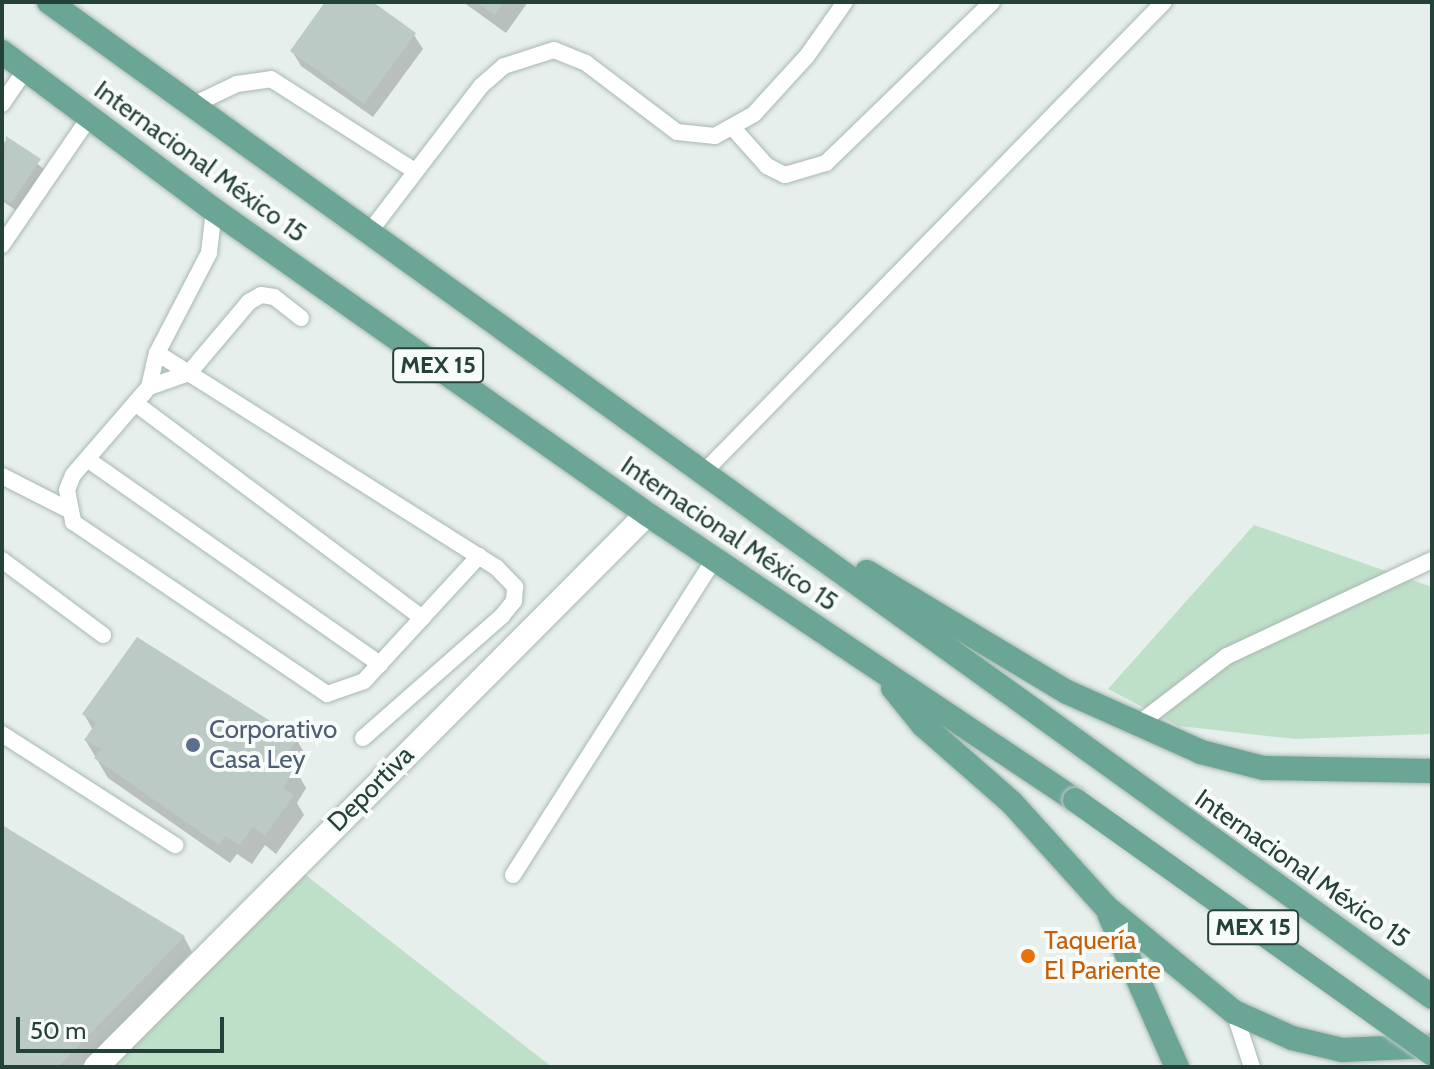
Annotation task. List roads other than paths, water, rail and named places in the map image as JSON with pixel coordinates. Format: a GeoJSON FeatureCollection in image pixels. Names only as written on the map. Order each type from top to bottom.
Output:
{"type":"FeatureCollection","features":[{"type":"Feature","properties":{"kind":"main road","name":"Internacional México 15"},"geometry":{"type":"LineString","coordinates":[[49,2],[371,230],[1101,761],[1432,997]]}},
{"type":"Feature","properties":{"kind":"main road","name":"Internacional México 15"},"geometry":{"type":"LineString","coordinates":[[2,52],[214,210],[647,514],[1075,800],[1432,1054]]}},
{"type":"Feature","properties":{"kind":"main road"},"geometry":{"type":"LineString","coordinates":[[794,537],[844,558],[1067,692],[1201,752],[1264,768],[1432,771]]}},
{"type":"Feature","properties":{"kind":"main road"},"geometry":{"type":"LineString","coordinates":[[879,670],[923,725],[1012,803],[1106,907],[1234,1012],[1292,1038],[1342,1050],[1432,1046]]}},
{"type":"Feature","properties":{"kind":"main road"},"geometry":{"type":"LineString","coordinates":[[1106,907],[1177,1067]]}},
{"type":"Feature","properties":{"kind":"street","name":"Deportiva"},"geometry":{"type":"LineString","coordinates":[[96,1067],[647,514]]}},
{"type":"Feature","properties":{"kind":"lane"},"geometry":{"type":"LineString","coordinates":[[371,230],[481,86],[504,66],[536,53],[554,50],[586,63],[677,132],[698,138],[733,128],[754,114],[807,56],[845,2]]}},
{"type":"Feature","properties":{"kind":"lane"},"geometry":{"type":"LineString","coordinates":[[733,128],[767,166],[785,175],[826,163],[992,2]]}},
{"type":"Feature","properties":{"kind":"lane"},"geometry":{"type":"LineString","coordinates":[[705,471],[1164,2]]}},
{"type":"Feature","properties":{"kind":"lane"},"geometry":{"type":"LineString","coordinates":[[2,104],[26,69]]}},
{"type":"Feature","properties":{"kind":"lane"},"geometry":{"type":"LineString","coordinates":[[195,104],[237,84],[271,79],[415,171]]}},
{"type":"Feature","properties":{"kind":"lane"},"geometry":{"type":"LineString","coordinates":[[2,245],[89,118]]}},
{"type":"Feature","properties":{"kind":"lane"},"geometry":{"type":"LineString","coordinates":[[214,210],[209,253],[157,353],[149,387],[73,475],[67,509],[73,522],[327,694],[364,681],[479,556]]}},
{"type":"Feature","properties":{"kind":"lane"},"geometry":{"type":"LineString","coordinates":[[149,387],[189,373],[249,302],[261,295],[274,297],[301,318]]}},
{"type":"Feature","properties":{"kind":"lane"},"geometry":{"type":"LineString","coordinates":[[157,353],[479,556],[510,581],[514,601],[363,738]]}},
{"type":"Feature","properties":{"kind":"lane"},"geometry":{"type":"LineString","coordinates":[[135,403],[422,618]]}},
{"type":"Feature","properties":{"kind":"lane"},"geometry":{"type":"LineString","coordinates":[[87,459],[380,664]]}},
{"type":"Feature","properties":{"kind":"lane"},"geometry":{"type":"LineString","coordinates":[[2,476],[15,479],[67,509]]}},
{"type":"Feature","properties":{"kind":"lane"},"geometry":{"type":"LineString","coordinates":[[513,875],[714,559]]}},
{"type":"Feature","properties":{"kind":"lane"},"geometry":{"type":"LineString","coordinates":[[2,560],[103,635]]}},
{"type":"Feature","properties":{"kind":"lane"},"geometry":{"type":"LineString","coordinates":[[1137,725],[1227,656],[1432,560]]}},
{"type":"Feature","properties":{"kind":"lane"},"geometry":{"type":"LineString","coordinates":[[2,734],[175,845]]}},
{"type":"Feature","properties":{"kind":"lane"},"geometry":{"type":"LineString","coordinates":[[1234,1012],[1252,1067]]}},
{"type":"Feature","properties":{"kind":"place","name":"Corporativo Casa Ley"},"geometry":{"type":"Point","coordinates":[193,745]}},
{"type":"Feature","properties":{"kind":"place","name":"Taquería El Pariente"},"geometry":{"type":"Point","coordinates":[1028,956]}}]}
